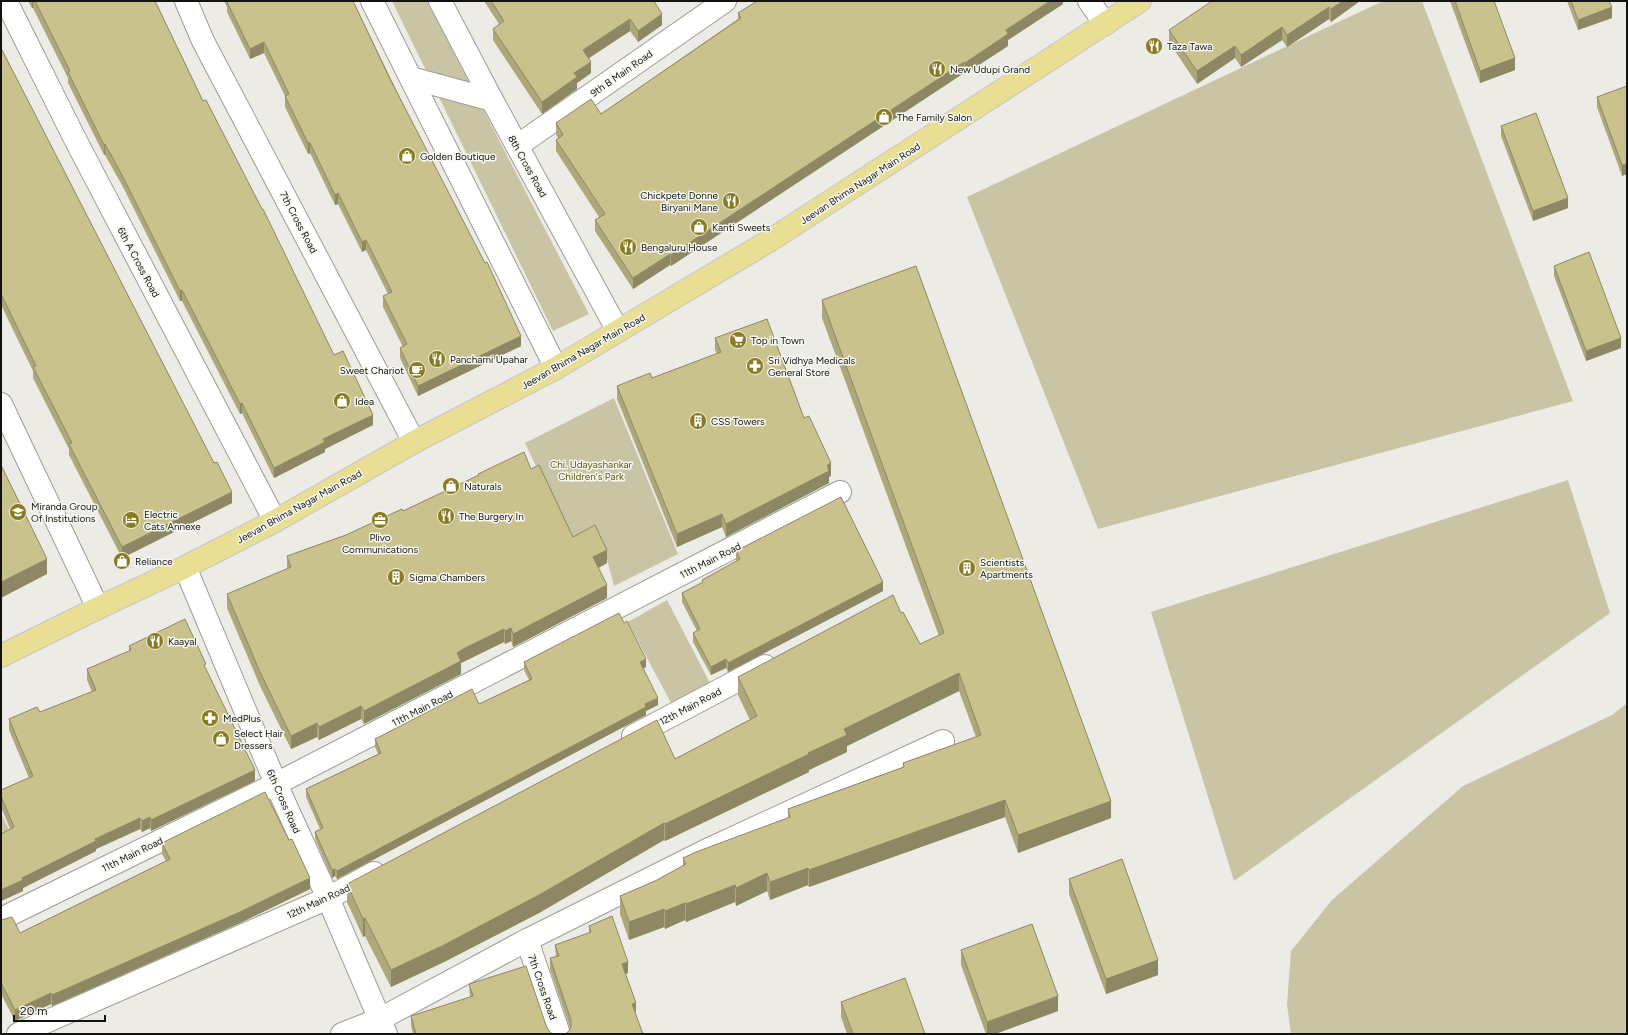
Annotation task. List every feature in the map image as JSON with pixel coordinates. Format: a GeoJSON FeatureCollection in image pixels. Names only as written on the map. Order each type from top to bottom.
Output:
{"type":"FeatureCollection","features":[{"type":"Feature","properties":{"kind":"main road","name":"Jeevan Bhima Nagar Main Road"},"geometry":{"type":"LineString","coordinates":[[1,656],[98,608],[185,568],[275,521],[414,442],[556,368],[769,242],[1140,1]]}},
{"type":"Feature","properties":{"kind":"street","name":"6th A Cross Road"},"geometry":{"type":"LineString","coordinates":[[6,1],[75,139],[275,521]]}},
{"type":"Feature","properties":{"kind":"street","name":"7th Cross Road"},"geometry":{"type":"LineString","coordinates":[[186,1],[203,41],[414,442]]}},
{"type":"Feature","properties":{"kind":"street"},"geometry":{"type":"LineString","coordinates":[[372,1],[556,368]]}},
{"type":"Feature","properties":{"kind":"street","name":"8th Cross Road"},"geometry":{"type":"LineString","coordinates":[[440,1],[492,100],[618,331]]}},
{"type":"Feature","properties":{"kind":"street","name":"9th B Main Road"},"geometry":{"type":"LineString","coordinates":[[517,146],[724,1]]}},
{"type":"Feature","properties":{"kind":"street"},"geometry":{"type":"LineString","coordinates":[[1089,1],[1105,24]]}},
{"type":"Feature","properties":{"kind":"street"},"geometry":{"type":"LineString","coordinates":[[411,78],[492,100]]}},
{"type":"Feature","properties":{"kind":"street"},"geometry":{"type":"LineString","coordinates":[[1,404],[98,608]]}},
{"type":"Feature","properties":{"kind":"street","name":"11th Main Road"},"geometry":{"type":"LineString","coordinates":[[1,919],[276,784],[840,492]]}},
{"type":"Feature","properties":{"kind":"street","name":"6th Cross Road"},"geometry":{"type":"LineString","coordinates":[[185,568],[276,784],[328,898],[383,1026]]}},
{"type":"Feature","properties":{"kind":"street","name":"12th Main Road"},"geometry":{"type":"LineString","coordinates":[[617,745],[779,659]]}},
{"type":"Feature","properties":{"kind":"street"},"geometry":{"type":"LineString","coordinates":[[342,1034],[383,1026],[527,940],[705,851],[943,741]]}},
{"type":"Feature","properties":{"kind":"street","name":"12th Main Road"},"geometry":{"type":"LineString","coordinates":[[18,1034],[328,898],[391,864]]}},
{"type":"Feature","properties":{"kind":"street","name":"7th Cross Road"},"geometry":{"type":"LineString","coordinates":[[527,940],[559,1034]]}},
{"type":"Feature","properties":{"kind":"green space"},"geometry":{"type":"Polygon","coordinates":[[[392,1],[427,1],[589,314],[553,331],[392,1]]]}},
{"type":"Feature","properties":{"kind":"green space"},"geometry":{"type":"Polygon","coordinates":[[[1383,1],[1422,1],[1573,401],[1098,529],[967,197],[1383,1]]]}},
{"type":"Feature","properties":{"kind":"green space","name":"Chi. Udayashankar Children's Park"},"geometry":{"type":"Polygon","coordinates":[[[614,398],[678,554],[614,586],[600,533],[574,547],[525,443],[614,398]]]}},
{"type":"Feature","properties":{"kind":"green space"},"geometry":{"type":"Polygon","coordinates":[[[1568,480],[1610,613],[1234,881],[1151,612],[1568,480]]]}},
{"type":"Feature","properties":{"kind":"green space"},"geometry":{"type":"Polygon","coordinates":[[[667,600],[710,683],[671,703],[628,622],[667,600]]]}},
{"type":"Feature","properties":{"kind":"green space"},"geometry":{"type":"Polygon","coordinates":[[[1627,703],[1627,1034],[1291,1034],[1287,1004],[1291,951],[1332,900],[1463,786],[1612,715],[1627,703]]]}},
{"type":"Feature","properties":{"kind":"green space"},"geometry":{"type":"Polygon","coordinates":[[[1,813],[12,836],[1,841],[1,813]]]}},
{"type":"Feature","properties":{"kind":"building"},"geometry":{"type":"Polygon","coordinates":[[[35,1],[155,1],[203,101],[206,100],[263,209],[334,355],[343,351],[373,415],[323,439],[325,442],[274,468],[242,403],[240,404],[182,290],[180,291],[123,177],[105,144],[104,145],[68,72],[70,71],[35,1]]]}},
{"type":"Feature","properties":{"kind":"building"},"geometry":{"type":"Polygon","coordinates":[[[353,1],[390,79],[485,263],[487,262],[521,336],[418,386],[400,348],[407,344],[383,296],[392,292],[366,240],[362,242],[338,193],[335,195],[310,143],[308,143],[285,96],[289,94],[264,42],[250,49],[227,2],[353,1]]]}},
{"type":"Feature","properties":{"kind":"building"},"geometry":{"type":"Polygon","coordinates":[[[491,1],[654,1],[662,14],[638,31],[630,19],[583,50],[591,62],[574,73],[577,77],[542,102],[493,29],[504,21],[491,1]]]}},
{"type":"Feature","properties":{"kind":"building"},"geometry":{"type":"Polygon","coordinates":[[[757,1],[1050,1],[1006,30],[1008,34],[965,63],[964,62],[671,255],[670,254],[633,278],[595,220],[605,214],[556,140],[563,135],[556,123],[591,99],[601,114],[741,18],[738,13],[757,1]]]}},
{"type":"Feature","properties":{"kind":"building"},"geometry":{"type":"Polygon","coordinates":[[[1212,1],[1343,1],[1331,9],[1329,7],[1287,35],[1282,27],[1241,55],[1235,46],[1197,71],[1169,30],[1212,1]]]}},
{"type":"Feature","properties":{"kind":"building"},"geometry":{"type":"Polygon","coordinates":[[[1455,1],[1494,1],[1515,58],[1480,71],[1455,1]]]}},
{"type":"Feature","properties":{"kind":"building"},"geometry":{"type":"Polygon","coordinates":[[[1571,1],[1609,1],[1612,7],[1578,20],[1571,1]]]}},
{"type":"Feature","properties":{"kind":"building"},"geometry":{"type":"Polygon","coordinates":[[[1,48],[214,463],[217,462],[232,492],[122,547],[69,444],[72,443],[33,367],[36,366],[1,294],[1,48]]]}},
{"type":"Feature","properties":{"kind":"building"},"geometry":{"type":"Polygon","coordinates":[[[1627,86],[1627,164],[1622,165],[1597,97],[1627,86]]]}},
{"type":"Feature","properties":{"kind":"building"},"geometry":{"type":"Polygon","coordinates":[[[1536,113],[1568,198],[1533,211],[1501,126],[1536,113]]]}},
{"type":"Feature","properties":{"kind":"building"},"geometry":{"type":"Polygon","coordinates":[[[1589,252],[1621,338],[1586,351],[1554,266],[1589,252]]]}},
{"type":"Feature","properties":{"kind":"building"},"geometry":{"type":"Polygon","coordinates":[[[916,266],[1111,801],[1018,835],[1005,800],[809,870],[808,868],[770,882],[767,873],[736,888],[735,885],[686,904],[685,903],[665,911],[664,909],[629,922],[620,896],[655,881],[686,864],[683,858],[790,817],[788,809],[904,767],[903,763],[981,735],[959,673],[844,729],[847,735],[665,824],[664,823],[539,895],[444,945],[391,970],[365,918],[363,919],[347,884],[657,720],[675,759],[757,716],[738,677],[893,595],[901,613],[903,612],[920,644],[944,633],[822,300],[916,266]]]}},
{"type":"Feature","properties":{"kind":"building"},"geometry":{"type":"Polygon","coordinates":[[[767,319],[804,418],[809,416],[831,463],[827,465],[829,471],[726,524],[722,514],[677,534],[617,386],[650,373],[652,378],[721,352],[715,338],[767,319]]]}},
{"type":"Feature","properties":{"kind":"building"},"geometry":{"type":"Polygon","coordinates":[[[524,452],[531,469],[539,465],[573,537],[595,525],[607,550],[593,557],[607,585],[513,634],[511,628],[505,631],[504,629],[463,649],[457,653],[461,661],[364,711],[361,706],[319,727],[317,723],[291,736],[260,672],[227,594],[291,567],[287,556],[346,535],[402,509],[403,511],[524,452]]]}},
{"type":"Feature","properties":{"kind":"building"},"geometry":{"type":"Polygon","coordinates":[[[1,465],[47,559],[1,582],[1,465]]]}},
{"type":"Feature","properties":{"kind":"building"},"geometry":{"type":"Polygon","coordinates":[[[841,497],[883,582],[728,663],[726,659],[711,667],[693,633],[700,629],[682,593],[740,559],[736,551],[841,497]]]}},
{"type":"Feature","properties":{"kind":"building"},"geometry":{"type":"Polygon","coordinates":[[[619,613],[624,623],[627,621],[646,659],[640,662],[658,698],[645,704],[646,707],[337,871],[335,869],[332,870],[315,832],[323,828],[306,789],[381,753],[375,739],[472,689],[479,704],[532,679],[524,662],[619,613]]]}},
{"type":"Feature","properties":{"kind":"building"},"geometry":{"type":"Polygon","coordinates":[[[185,619],[206,664],[204,665],[255,770],[151,820],[150,817],[142,821],[140,818],[95,839],[96,841],[1,890],[1,834],[14,827],[1,796],[1,790],[33,776],[9,719],[37,707],[40,712],[96,690],[87,669],[131,650],[129,646],[185,619]]]}},
{"type":"Feature","properties":{"kind":"building"},"geometry":{"type":"Polygon","coordinates":[[[265,792],[289,840],[292,839],[310,878],[240,912],[52,995],[51,993],[15,1010],[1,983],[1,920],[12,917],[20,933],[170,859],[162,843],[265,792]]]}},
{"type":"Feature","properties":{"kind":"building"},"geometry":{"type":"Polygon","coordinates":[[[1122,859],[1158,960],[1106,979],[1069,879],[1122,859]]]}},
{"type":"Feature","properties":{"kind":"building"},"geometry":{"type":"Polygon","coordinates":[[[612,916],[628,962],[622,964],[636,1003],[632,1004],[643,1034],[565,1034],[569,1031],[571,1020],[550,958],[559,956],[555,945],[591,932],[589,926],[612,916]]]}},
{"type":"Feature","properties":{"kind":"building"},"geometry":{"type":"Polygon","coordinates":[[[1032,924],[1058,996],[987,1022],[961,950],[1032,924]]]}},
{"type":"Feature","properties":{"kind":"building"},"geometry":{"type":"Polygon","coordinates":[[[526,966],[547,1028],[553,1034],[416,1034],[411,1016],[473,996],[469,984],[526,966]]]}},
{"type":"Feature","properties":{"kind":"building"},"geometry":{"type":"Polygon","coordinates":[[[905,978],[925,1034],[853,1034],[841,1002],[905,978]]]}},
{"type":"Feature","properties":{"kind":"place","name":"Taza Tawa"},"geometry":{"type":"Point","coordinates":[1154,46]}},
{"type":"Feature","properties":{"kind":"place","name":"New Udupi Grand"},"geometry":{"type":"Point","coordinates":[937,69]}},
{"type":"Feature","properties":{"kind":"place","name":"The Family Salon"},"geometry":{"type":"Point","coordinates":[884,117]}},
{"type":"Feature","properties":{"kind":"place","name":"Golden Boutique"},"geometry":{"type":"Point","coordinates":[407,156]}},
{"type":"Feature","properties":{"kind":"place","name":"Chickpete Donne Biryani Mane"},"geometry":{"type":"Point","coordinates":[731,201]}},
{"type":"Feature","properties":{"kind":"place","name":"Kanti Sweets"},"geometry":{"type":"Point","coordinates":[699,227]}},
{"type":"Feature","properties":{"kind":"place","name":"Bengaluru House"},"geometry":{"type":"Point","coordinates":[628,247]}},
{"type":"Feature","properties":{"kind":"place","name":"Top in Town"},"geometry":{"type":"Point","coordinates":[738,340]}},
{"type":"Feature","properties":{"kind":"place","name":"Panchami Upahar"},"geometry":{"type":"Point","coordinates":[437,359]}},
{"type":"Feature","properties":{"kind":"place","name":"Sri Vidhya Medicals General Store"},"geometry":{"type":"Point","coordinates":[755,366]}},
{"type":"Feature","properties":{"kind":"place","name":"Sweet Chariot"},"geometry":{"type":"Point","coordinates":[417,370]}},
{"type":"Feature","properties":{"kind":"place","name":"Idea"},"geometry":{"type":"Point","coordinates":[342,401]}},
{"type":"Feature","properties":{"kind":"place","name":"CSS Towers"},"geometry":{"type":"Point","coordinates":[698,421]}},
{"type":"Feature","properties":{"kind":"place","name":"Naturals"},"geometry":{"type":"Point","coordinates":[451,486]}},
{"type":"Feature","properties":{"kind":"place","name":"Miranda Group Of Institutions"},"geometry":{"type":"Point","coordinates":[18,512]}},
{"type":"Feature","properties":{"kind":"place","name":"The Burgery In"},"geometry":{"type":"Point","coordinates":[446,516]}},
{"type":"Feature","properties":{"kind":"place","name":"Electric Cats Annexe"},"geometry":{"type":"Point","coordinates":[131,520]}},
{"type":"Feature","properties":{"kind":"place","name":"Plivo Communications"},"geometry":{"type":"Point","coordinates":[380,520]}},
{"type":"Feature","properties":{"kind":"place","name":"Reliance"},"geometry":{"type":"Point","coordinates":[122,561]}},
{"type":"Feature","properties":{"kind":"place","name":"Scientists Apartments"},"geometry":{"type":"Point","coordinates":[967,568]}},
{"type":"Feature","properties":{"kind":"place","name":"Sigma Chambers"},"geometry":{"type":"Point","coordinates":[396,577]}},
{"type":"Feature","properties":{"kind":"place","name":"Kaayal"},"geometry":{"type":"Point","coordinates":[155,641]}},
{"type":"Feature","properties":{"kind":"place","name":"MedPlus"},"geometry":{"type":"Point","coordinates":[210,718]}},
{"type":"Feature","properties":{"kind":"place","name":"Select Hair Dressers"},"geometry":{"type":"Point","coordinates":[221,739]}}]}
